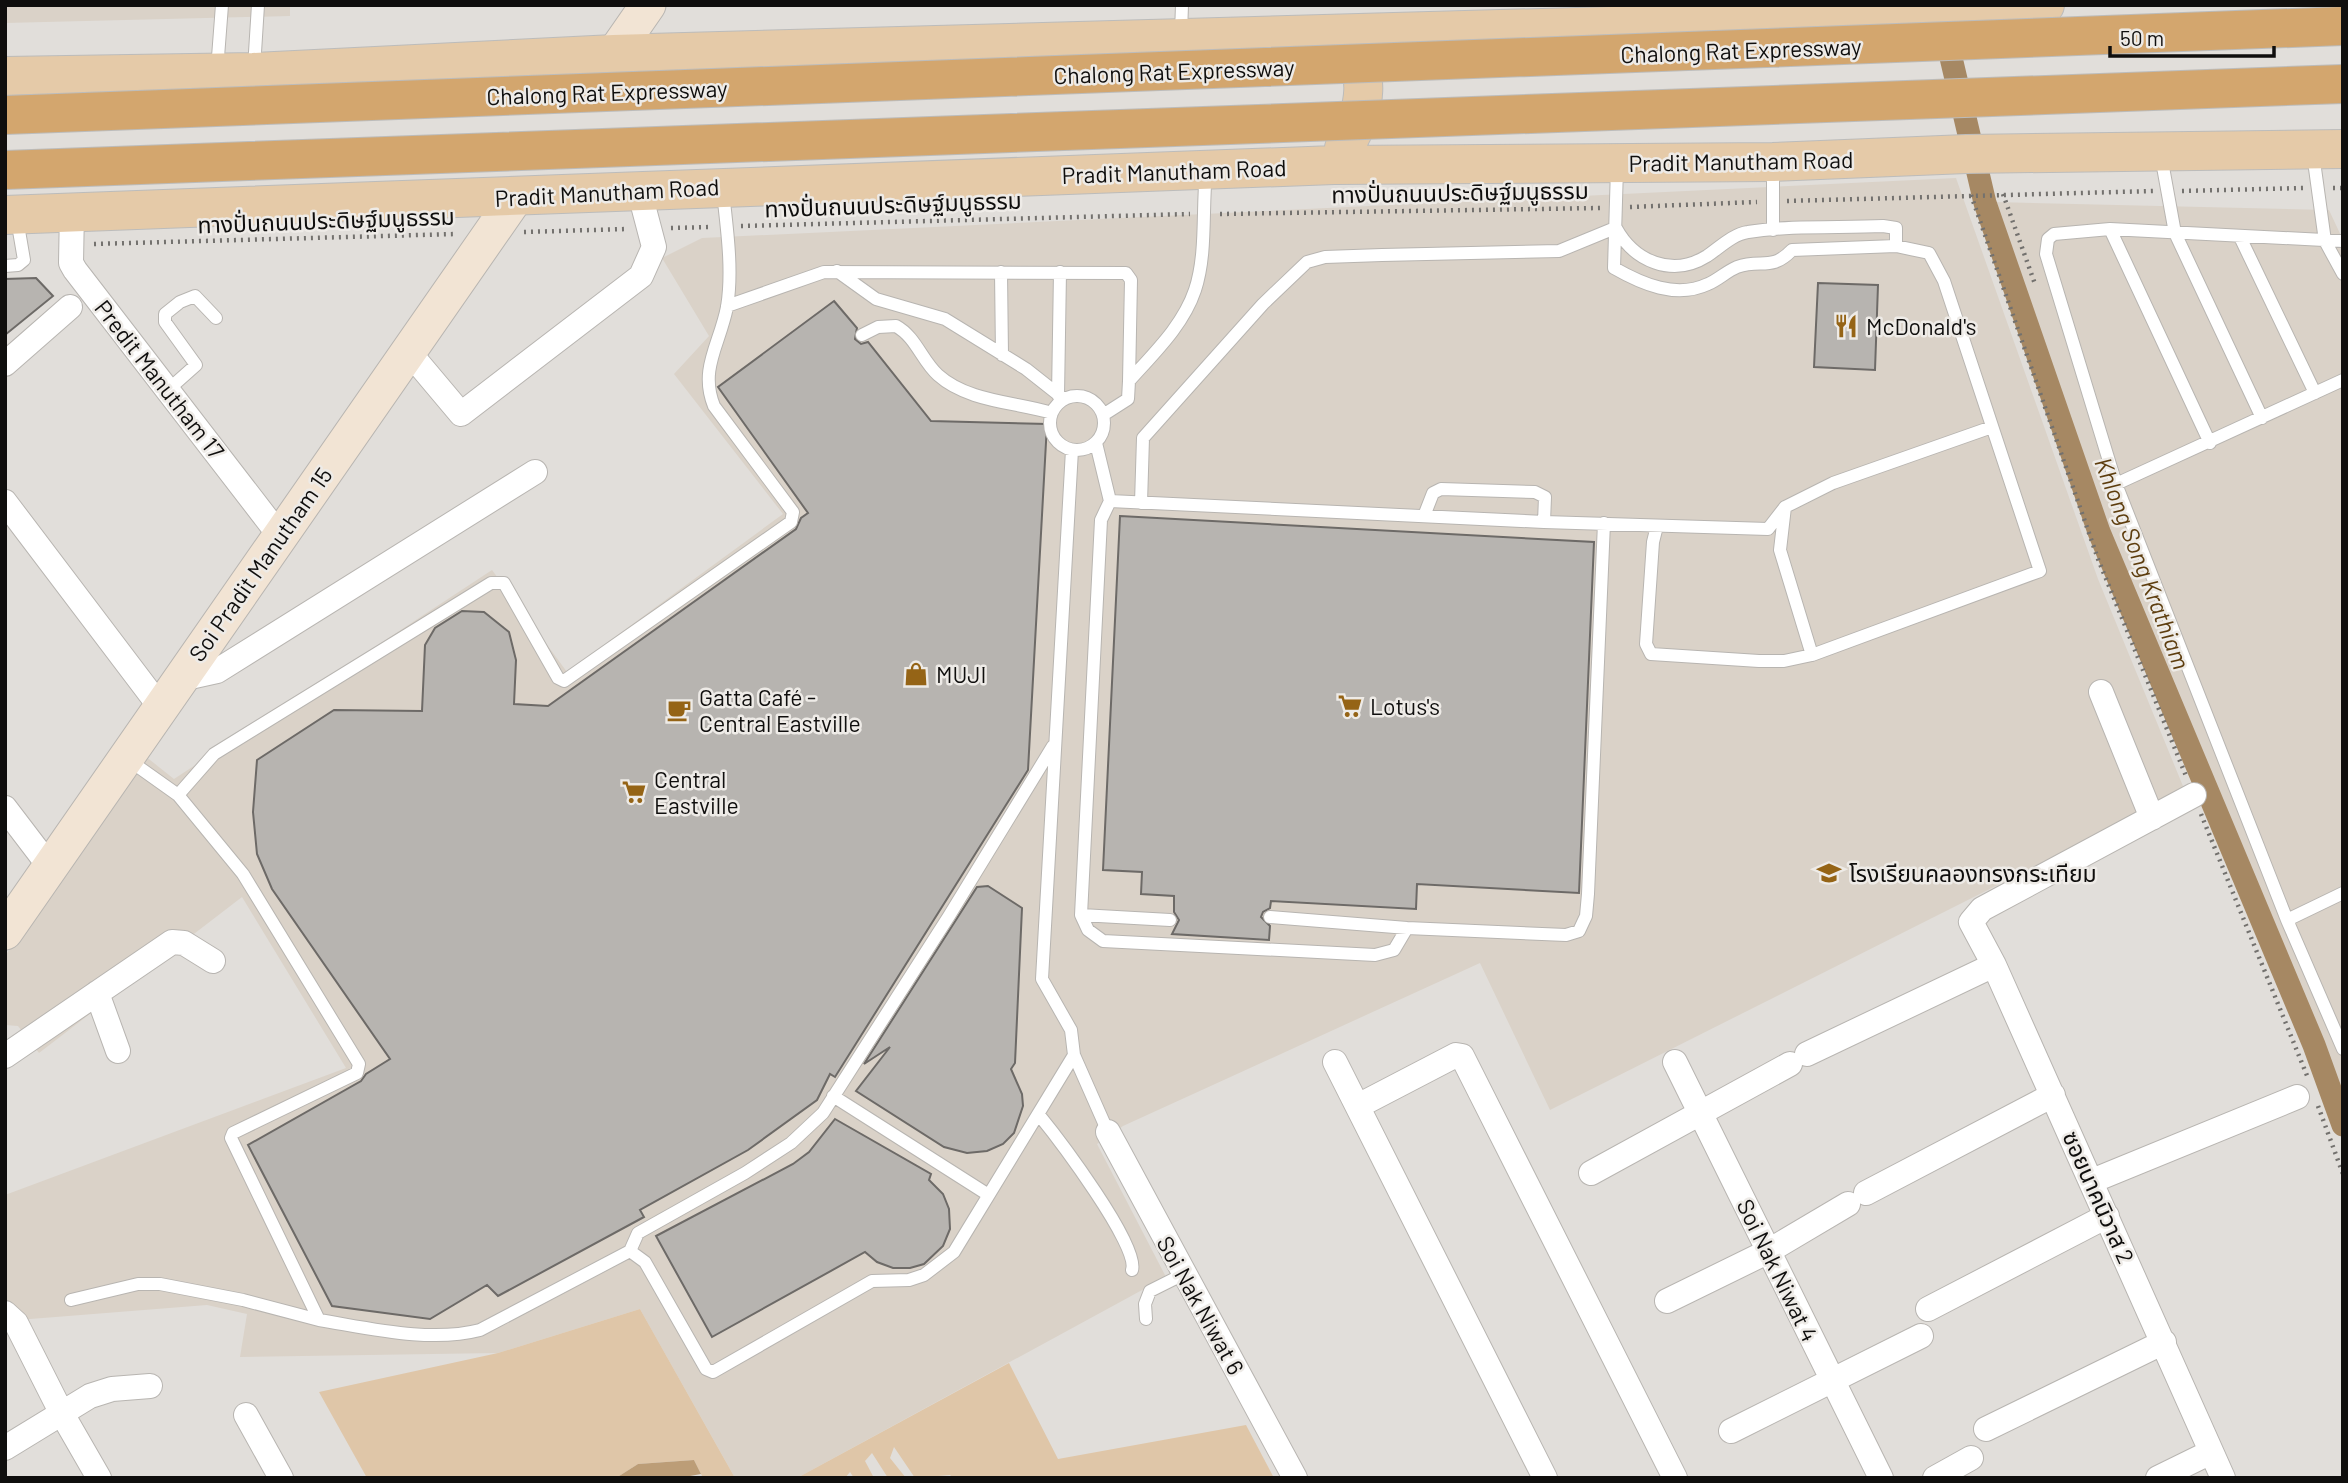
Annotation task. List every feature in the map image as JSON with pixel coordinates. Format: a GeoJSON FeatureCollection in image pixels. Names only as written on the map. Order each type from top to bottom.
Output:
{"type":"FeatureCollection","features":[{"type":"Feature","properties":{"kind":"highway","name":"Chalong Rat Expressway"},"geometry":{"type":"LineString","coordinates":[[5,115],[2343,26]]}},
{"type":"Feature","properties":{"kind":"highway"},"geometry":{"type":"LineString","coordinates":[[5,170],[2343,84]]}},
{"type":"Feature","properties":{"kind":"main road"},"geometry":{"type":"LineString","coordinates":[[5,76],[235,71],[614,54],[1181,21],[1318,34],[1714,14],[2045,5]]}},
{"type":"Feature","properties":{"kind":"main road"},"geometry":{"type":"LineString","coordinates":[[1412,31],[1399,45],[1389,64],[1384,78],[1385,105],[1396,131],[1432,164]]}},
{"type":"Feature","properties":{"kind":"main road"},"geometry":{"type":"LineString","coordinates":[[1318,34],[1352,50],[1362,72],[1363,99],[1356,128],[1334,165]]}},
{"type":"Feature","properties":{"kind":"main road","name":"Pradit Manutham Road"},"geometry":{"type":"LineString","coordinates":[[11,214],[72,228],[516,197],[722,186],[1206,172],[1334,165],[1773,162],[1977,154],[2328,149]]}},
{"type":"Feature","properties":{"kind":"street"},"geometry":{"type":"LineString","coordinates":[[614,54],[648,5]]}},
{"type":"Feature","properties":{"kind":"street"},"geometry":{"type":"LineString","coordinates":[[408,351],[461,414],[641,276],[654,247],[639,190]]}},
{"type":"Feature","properties":{"kind":"street","name":"Soi Pradit Manutham 15"},"geometry":{"type":"LineString","coordinates":[[5,932],[516,197]]}},
{"type":"Feature","properties":{"kind":"street","name":"Predit Manutham 17"},"geometry":{"type":"LineString","coordinates":[[72,228],[71,263],[75,270],[280,536]]}},
{"type":"Feature","properties":{"kind":"street"},"geometry":{"type":"LineString","coordinates":[[5,364],[70,307]]}},
{"type":"Feature","properties":{"kind":"street"},"geometry":{"type":"LineString","coordinates":[[181,679],[217,671],[535,472]]}},
{"type":"Feature","properties":{"kind":"street"},"geometry":{"type":"LineString","coordinates":[[5,502],[160,708]]}},
{"type":"Feature","properties":{"kind":"street"},"geometry":{"type":"LineString","coordinates":[[2101,692],[2152,818],[2194,796]]}},
{"type":"Feature","properties":{"kind":"street"},"geometry":{"type":"LineString","coordinates":[[5,808],[50,867]]}},
{"type":"Feature","properties":{"kind":"street","name":"ซอยนาคนิวาส 2"},"geometry":{"type":"LineString","coordinates":[[2152,818],[1982,909],[1972,918],[2223,1478]]}},
{"type":"Feature","properties":{"kind":"street"},"geometry":{"type":"LineString","coordinates":[[5,1056],[172,942],[184,943],[213,961]]}},
{"type":"Feature","properties":{"kind":"street"},"geometry":{"type":"LineString","coordinates":[[1591,1172],[1798,1059],[1994,965]]}},
{"type":"Feature","properties":{"kind":"street"},"geometry":{"type":"LineString","coordinates":[[97,993],[118,1051]]}},
{"type":"Feature","properties":{"kind":"street"},"geometry":{"type":"LineString","coordinates":[[1358,1106],[1455,1055],[1462,1056],[1675,1478]]}},
{"type":"Feature","properties":{"kind":"street"},"geometry":{"type":"LineString","coordinates":[[1335,1062],[1545,1478]]}},
{"type":"Feature","properties":{"kind":"street","name":"Soi Nak Niwat 4"},"geometry":{"type":"LineString","coordinates":[[1675,1062],[1881,1478]]}},
{"type":"Feature","properties":{"kind":"street"},"geometry":{"type":"LineString","coordinates":[[2091,1181],[2307,1092]]}},
{"type":"Feature","properties":{"kind":"street"},"geometry":{"type":"LineString","coordinates":[[1667,1301],[1767,1252],[1857,1198],[2053,1095]]}},
{"type":"Feature","properties":{"kind":"street","name":"Soi Nak Niwat 6"},"geometry":{"type":"LineString","coordinates":[[1108,1132],[1295,1478]]}},
{"type":"Feature","properties":{"kind":"street"},"geometry":{"type":"LineString","coordinates":[[1928,1309],[2107,1216]]}},
{"type":"Feature","properties":{"kind":"street"},"geometry":{"type":"LineString","coordinates":[[5,1313],[16,1323],[61,1412],[99,1478]]}},
{"type":"Feature","properties":{"kind":"street"},"geometry":{"type":"LineString","coordinates":[[1731,1431],[1921,1336]]}},
{"type":"Feature","properties":{"kind":"street"},"geometry":{"type":"LineString","coordinates":[[1986,1429],[2164,1342]]}},
{"type":"Feature","properties":{"kind":"street"},"geometry":{"type":"LineString","coordinates":[[5,1448],[61,1412],[112,1389],[149,1386]]}},
{"type":"Feature","properties":{"kind":"street"},"geometry":{"type":"LineString","coordinates":[[246,1415],[281,1478]]}},
{"type":"Feature","properties":{"kind":"street"},"geometry":{"type":"LineString","coordinates":[[2158,1478],[2211,1452]]}},
{"type":"Feature","properties":{"kind":"street"},"geometry":{"type":"LineString","coordinates":[[1935,1478],[1970,1458]]}},
{"type":"Feature","properties":{"kind":"lane"},"geometry":{"type":"LineString","coordinates":[[222,5],[235,71]]}},
{"type":"Feature","properties":{"kind":"lane"},"geometry":{"type":"LineString","coordinates":[[235,71],[258,5]]}},
{"type":"Feature","properties":{"kind":"lane"},"geometry":{"type":"LineString","coordinates":[[2328,149],[2325,241],[2343,274]]}},
{"type":"Feature","properties":{"kind":"lane"},"geometry":{"type":"LineString","coordinates":[[2160,152],[2175,233],[2262,418]]}},
{"type":"Feature","properties":{"kind":"lane"},"geometry":{"type":"LineString","coordinates":[[1773,162],[1773,230]]}},
{"type":"Feature","properties":{"kind":"lane"},"geometry":{"type":"LineString","coordinates":[[1617,163],[1614,268],[1641,283],[1669,290],[1704,286],[1737,267],[1781,262],[1793,250],[1896,246],[1929,253],[1937,267],[2040,564],[2040,571],[1812,655],[1784,661],[1649,652],[1647,631],[1653,542],[1657,526]]}},
{"type":"Feature","properties":{"kind":"lane"},"geometry":{"type":"LineString","coordinates":[[1129,381],[1164,341],[1189,304],[1199,274],[1206,172]]}},
{"type":"Feature","properties":{"kind":"lane"},"geometry":{"type":"LineString","coordinates":[[177,795],[214,754],[491,583],[504,583],[558,678],[564,681],[791,522],[793,512],[714,406],[709,394],[706,379],[727,306],[726,226],[722,186]]}},
{"type":"Feature","properties":{"kind":"lane"},"geometry":{"type":"LineString","coordinates":[[5,266],[18,265],[24,260],[11,214]]}},
{"type":"Feature","properties":{"kind":"lane"},"geometry":{"type":"LineString","coordinates":[[1615,228],[1632,251],[1651,263],[1667,266],[1685,265],[1703,258],[1745,232],[1883,226],[1896,228],[1896,246]]}},
{"type":"Feature","properties":{"kind":"lane"},"geometry":{"type":"LineString","coordinates":[[1141,503],[1143,438],[1263,304],[1307,262],[1325,257],[1559,251],[1615,228]]}},
{"type":"Feature","properties":{"kind":"lane"},"geometry":{"type":"LineString","coordinates":[[2343,241],[2109,229],[2054,234],[2046,244],[2046,254],[2116,484],[2287,920],[2343,1049]]}},
{"type":"Feature","properties":{"kind":"lane"},"geometry":{"type":"LineString","coordinates":[[2109,229],[2210,443]]}},
{"type":"Feature","properties":{"kind":"lane"},"geometry":{"type":"LineString","coordinates":[[2240,237],[2315,393]]}},
{"type":"Feature","properties":{"kind":"lane"},"geometry":{"type":"LineString","coordinates":[[727,306],[802,277],[836,271],[1129,275],[1128,399],[1103,415]]}},
{"type":"Feature","properties":{"kind":"lane"},"geometry":{"type":"LineString","coordinates":[[836,271],[876,299],[945,319],[1003,355],[1061,397],[1087,398],[1103,415],[1104,430],[1096,443],[1085,449],[1072,450],[1053,436],[1052,413],[1061,397],[1060,272]]}},
{"type":"Feature","properties":{"kind":"lane"},"geometry":{"type":"LineString","coordinates":[[1001,272],[1003,355]]}},
{"type":"Feature","properties":{"kind":"lane"},"geometry":{"type":"LineString","coordinates":[[169,389],[197,365],[165,322],[165,314],[180,302],[195,296],[216,318]]}},
{"type":"Feature","properties":{"kind":"lane"},"geometry":{"type":"LineString","coordinates":[[862,335],[878,327],[896,326],[919,347],[939,375],[950,382],[988,399],[1052,413]]}},
{"type":"Feature","properties":{"kind":"lane"},"geometry":{"type":"LineString","coordinates":[[2116,484],[2343,380]]}},
{"type":"Feature","properties":{"kind":"lane"},"geometry":{"type":"LineString","coordinates":[[1110,501],[1544,522],[1768,529],[1785,507],[1833,483],[1992,428]]}},
{"type":"Feature","properties":{"kind":"lane"},"geometry":{"type":"LineString","coordinates":[[1096,443],[1110,501],[1101,520],[1081,915],[1088,930],[1103,941],[1361,954],[1394,950],[1407,929]]}},
{"type":"Feature","properties":{"kind":"lane"},"geometry":{"type":"LineString","coordinates":[[1072,450],[1042,979],[1071,1030],[1074,1055],[1108,1132]]}},
{"type":"Feature","properties":{"kind":"lane"},"geometry":{"type":"LineString","coordinates":[[1424,516],[1433,493],[1441,489],[1535,492],[1545,497],[1544,522]]}},
{"type":"Feature","properties":{"kind":"lane"},"geometry":{"type":"LineString","coordinates":[[1785,507],[1780,550],[1812,655]]}},
{"type":"Feature","properties":{"kind":"lane"},"geometry":{"type":"LineString","coordinates":[[1270,917],[1407,929],[1566,935],[1578,931],[1586,916],[1604,523]]}},
{"type":"Feature","properties":{"kind":"lane"},"geometry":{"type":"LineString","coordinates":[[71,1300],[138,1284],[160,1284],[243,1300],[318,1320],[417,1333],[462,1335],[480,1330],[630,1251],[638,1233],[745,1173],[791,1143],[822,1113],[949,916],[1055,742]]}},
{"type":"Feature","properties":{"kind":"lane"},"geometry":{"type":"LineString","coordinates":[[126,758],[177,795],[243,874],[359,1064],[357,1073],[233,1133],[231,1138],[318,1320]]}},
{"type":"Feature","properties":{"kind":"lane"},"geometry":{"type":"LineString","coordinates":[[2287,920],[2343,893]]}},
{"type":"Feature","properties":{"kind":"lane"},"geometry":{"type":"LineString","coordinates":[[1081,915],[1171,920]]}},
{"type":"Feature","properties":{"kind":"lane"},"geometry":{"type":"LineString","coordinates":[[630,1251],[645,1262],[706,1368],[713,1372],[872,1281],[909,1280],[939,1267],[954,1252],[978,1208],[1039,1115],[1074,1055]]}},
{"type":"Feature","properties":{"kind":"lane"},"geometry":{"type":"LineString","coordinates":[[833,1096],[987,1194]]}},
{"type":"Feature","properties":{"kind":"lane"},"geometry":{"type":"LineString","coordinates":[[1039,1115],[1075,1159],[1100,1198],[1132,1255],[1132,1270]]}},
{"type":"Feature","properties":{"kind":"lane"},"geometry":{"type":"LineString","coordinates":[[1146,1319],[1145,1304],[1150,1291],[1184,1274]]}},
{"type":"Feature","properties":{"kind":"path"},"geometry":{"type":"LineString","coordinates":[[1971,195],[2098,559],[2194,796],[2307,1092],[2343,1174]]}},
{"type":"Feature","properties":{"kind":"path","name":"ทางปั่นถนนประดิษฐ์มนูธรรม"},"geometry":{"type":"LineString","coordinates":[[72,228],[490,233],[1202,214],[1616,207],[1992,195]]}},
{"type":"Feature","properties":{"kind":"shaded area"},"geometry":{"type":"Polygon","coordinates":[[[5,5],[290,5],[290,16],[5,23],[5,5]]]}},
{"type":"Feature","properties":{"kind":"shaded area"},"geometry":{"type":"Polygon","coordinates":[[[1956,178],[2098,579],[2185,791],[1550,1110],[1480,963],[1123,1126],[1097,1144],[1166,1277],[797,1478],[735,1478],[640,1309],[498,1353],[240,1357],[247,1314],[207,1305],[5,1321],[5,1195],[346,1068],[242,897],[39,1053],[18,1026],[5,1025],[5,956],[145,756],[174,779],[492,570],[567,672],[783,514],[674,374],[709,336],[662,258],[702,238],[1956,178]]]}},
{"type":"Feature","properties":{"kind":"shaded area"},"geometry":{"type":"Polygon","coordinates":[[[1994,202],[2329,210],[2343,240],[2343,1104],[2107,523],[1994,202]]]}},
{"type":"Feature","properties":{"kind":"shaded area"},"geometry":{"type":"Polygon","coordinates":[[[640,1309],[735,1478],[703,1478],[694,1460],[638,1464],[616,1478],[367,1478],[319,1392],[498,1353],[640,1309]]]}},
{"type":"Feature","properties":{"kind":"shaded area"},"geometry":{"type":"Polygon","coordinates":[[[1009,1363],[1058,1459],[1246,1425],[1274,1478],[953,1478],[950,1475],[915,1478],[894,1447],[890,1458],[906,1478],[888,1478],[872,1453],[865,1461],[874,1478],[854,1478],[850,1472],[845,1478],[797,1478],[1009,1363]]]}},
{"type":"Feature","properties":{"kind":"shaded area"},"geometry":{"type":"Polygon","coordinates":[[[694,1460],[701,1474],[679,1478],[616,1478],[638,1464],[694,1460]]]}},
{"type":"Feature","properties":{"kind":"building"},"geometry":{"type":"Polygon","coordinates":[[[36,278],[53,296],[5,335],[5,279],[36,278]]]}},
{"type":"Feature","properties":{"kind":"building","name":"McDonald's"},"geometry":{"type":"Polygon","coordinates":[[[1818,283],[1878,285],[1875,370],[1814,367],[1818,283]]]}},
{"type":"Feature","properties":{"kind":"building","name":"Central Eastville"},"geometry":{"type":"Polygon","coordinates":[[[834,301],[857,328],[855,339],[861,344],[868,342],[931,421],[1047,424],[1028,770],[835,1077],[830,1074],[817,1100],[748,1150],[640,1210],[644,1217],[498,1296],[487,1285],[430,1319],[332,1306],[248,1145],[361,1081],[366,1074],[390,1059],[272,889],[257,854],[253,812],[257,760],[334,710],[422,711],[425,645],[435,628],[462,611],[484,612],[509,632],[516,660],[514,704],[548,706],[796,529],[801,518],[808,513],[718,387],[834,301]]]}},
{"type":"Feature","properties":{"kind":"building","name":"Lotus's"},"geometry":{"type":"Polygon","coordinates":[[[1120,516],[1594,542],[1579,893],[1417,884],[1416,909],[1271,901],[1270,908],[1263,912],[1261,917],[1270,926],[1269,940],[1172,934],[1179,920],[1174,912],[1174,896],[1141,894],[1142,872],[1103,870],[1120,516]]]}},
{"type":"Feature","properties":{"kind":"building"},"geometry":{"type":"Polygon","coordinates":[[[988,886],[1022,908],[1015,1063],[1011,1069],[1022,1094],[1023,1106],[1014,1133],[1003,1144],[987,1151],[967,1153],[944,1147],[856,1091],[890,1047],[864,1064],[977,887],[988,886]]]}},
{"type":"Feature","properties":{"kind":"building"},"geometry":{"type":"Polygon","coordinates":[[[835,1119],[931,1174],[929,1180],[943,1194],[949,1209],[950,1229],[943,1246],[924,1264],[910,1268],[893,1268],[877,1262],[865,1252],[712,1337],[656,1236],[793,1164],[809,1152],[835,1119]]]}},
{"type":"Feature","properties":{"kind":"waterway","name":"Khlong Song Krathiam"},"geometry":{"type":"LineString","coordinates":[[1945,32],[1985,203],[2099,532],[2314,1045],[2343,1125]]}},
{"type":"Feature","properties":{"kind":"place","name":"McDonald's"},"geometry":{"type":"Point","coordinates":[1846,326]}},
{"type":"Feature","properties":{"kind":"place","name":"MUJI"},"geometry":{"type":"Point","coordinates":[916,674]}},
{"type":"Feature","properties":{"kind":"place","name":"Lotus's"},"geometry":{"type":"Point","coordinates":[1350,706]}},
{"type":"Feature","properties":{"kind":"place","name":"Gatta Café - Central Eastville"},"geometry":{"type":"Point","coordinates":[679,710]}},
{"type":"Feature","properties":{"kind":"place","name":"Central Eastville"},"geometry":{"type":"Point","coordinates":[634,792]}},
{"type":"Feature","properties":{"kind":"place","name":"โรงเรียนคลองทรงกระเทียม"},"geometry":{"type":"Point","coordinates":[1829,873]}}]}
